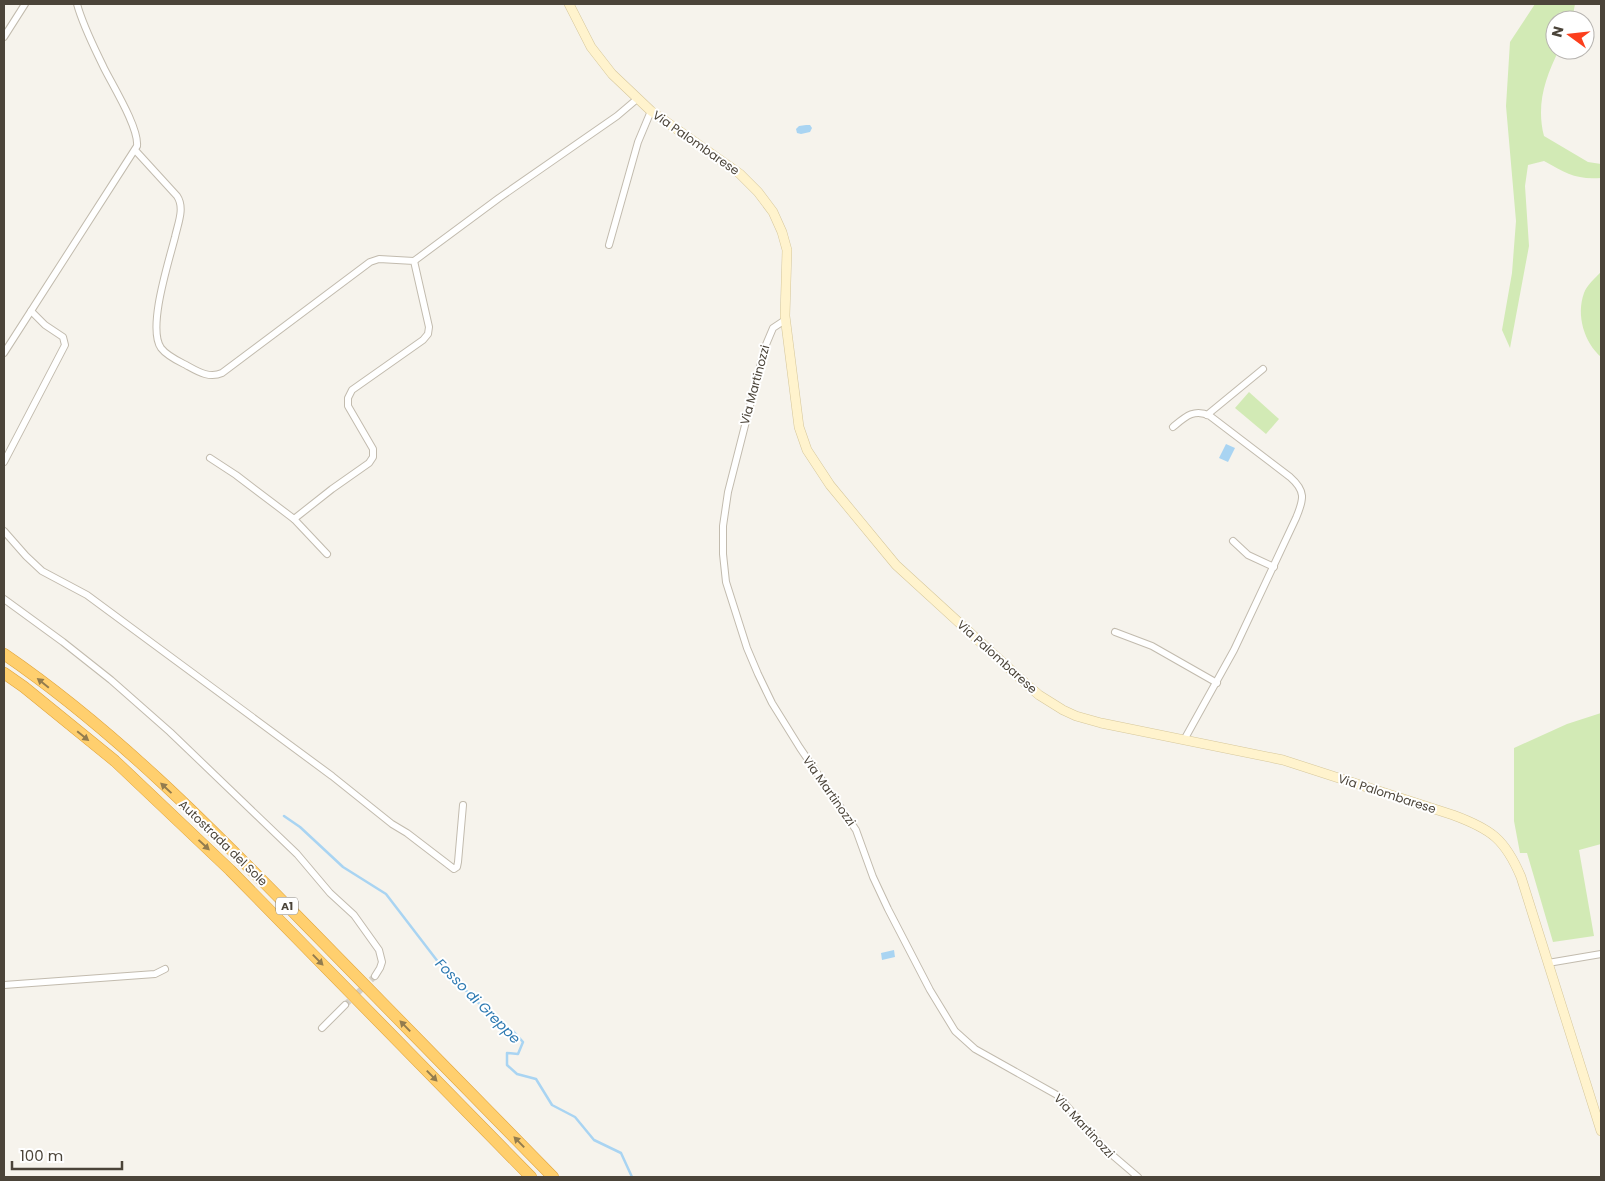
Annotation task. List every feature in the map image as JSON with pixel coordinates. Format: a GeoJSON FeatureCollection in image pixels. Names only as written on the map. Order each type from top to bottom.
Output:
{"type":"FeatureCollection","features":[{"type":"Feature","properties":{"kind":"highway","name":"Autostrada del Sole"},"geometry":{"type":"LineString","coordinates":[[4,654],[32,674],[125,749],[238,855],[553,1177]]}},
{"type":"Feature","properties":{"kind":"highway","name":"Autostrada del Sole"},"geometry":{"type":"LineString","coordinates":[[4,674],[115,762],[230,870],[531,1177]]}},
{"type":"Feature","properties":{"kind":"main road","name":"Via Palombarese"},"geometry":{"type":"LineString","coordinates":[[569,4],[586,40],[596,55],[637,99],[736,171],[752,186],[770,208],[781,228],[787,250],[785,320],[798,421],[804,445],[830,485],[896,565],[1020,680],[1072,714],[1088,720],[1298,765],[1453,816],[1490,832],[1504,844],[1517,868],[1601,1131]]}},
{"type":"Feature","properties":{"kind":"street"},"geometry":{"type":"LineString","coordinates":[[4,37],[25,4]]}},
{"type":"Feature","properties":{"kind":"street"},"geometry":{"type":"LineString","coordinates":[[4,353],[135,150],[137,144],[136,136],[122,103],[93,45],[76,4]]}},
{"type":"Feature","properties":{"kind":"street"},"geometry":{"type":"LineString","coordinates":[[135,150],[145,159],[181,203],[179,220],[158,310],[157,340],[166,353],[202,373],[214,376],[222,373],[370,262],[379,259],[414,261],[495,201],[617,116],[637,99]]}},
{"type":"Feature","properties":{"kind":"street"},"geometry":{"type":"LineString","coordinates":[[609,245],[640,136],[651,111]]}},
{"type":"Feature","properties":{"kind":"street"},"geometry":{"type":"LineString","coordinates":[[294,519],[372,459],[373,449],[348,406],[348,398],[352,390],[423,340],[428,334],[429,327],[414,261]]}},
{"type":"Feature","properties":{"kind":"street"},"geometry":{"type":"LineString","coordinates":[[4,462],[65,345],[63,337],[45,325],[31,311]]}},
{"type":"Feature","properties":{"kind":"street","name":"Via Martinozzi"},"geometry":{"type":"LineString","coordinates":[[785,320],[774,326],[764,347],[729,484],[724,515],[723,548],[725,578],[732,606],[750,656],[766,692],[785,724],[856,830],[877,886],[891,916],[930,990],[955,1032],[976,1049],[1057,1095],[1100,1145],[1138,1177]]}},
{"type":"Feature","properties":{"kind":"street"},"geometry":{"type":"LineString","coordinates":[[1207,414],[1263,369]]}},
{"type":"Feature","properties":{"kind":"street"},"geometry":{"type":"LineString","coordinates":[[1173,427],[1192,413],[1207,414],[1290,477],[1301,491],[1302,499],[1300,508],[1274,567],[1239,640],[1184,740]]}},
{"type":"Feature","properties":{"kind":"street"},"geometry":{"type":"LineString","coordinates":[[210,458],[236,475],[294,519],[327,554]]}},
{"type":"Feature","properties":{"kind":"street"},"geometry":{"type":"LineString","coordinates":[[4,531],[29,560],[42,571],[87,595],[332,776],[392,824],[408,833],[454,868],[457,867],[458,862],[463,805]]}},
{"type":"Feature","properties":{"kind":"street"},"geometry":{"type":"LineString","coordinates":[[1233,541],[1246,554],[1274,567]]}},
{"type":"Feature","properties":{"kind":"street"},"geometry":{"type":"LineString","coordinates":[[4,599],[111,680],[174,736],[291,849],[330,893],[354,915],[379,950],[382,962],[374,976]]}},
{"type":"Feature","properties":{"kind":"street"},"geometry":{"type":"LineString","coordinates":[[1115,632],[1156,648],[1217,683]]}},
{"type":"Feature","properties":{"kind":"street"},"geometry":{"type":"LineString","coordinates":[[1548,963],[1601,954]]}},
{"type":"Feature","properties":{"kind":"street"},"geometry":{"type":"LineString","coordinates":[[4,985],[155,974],[165,969]]}},
{"type":"Feature","properties":{"kind":"street"},"geometry":{"type":"LineString","coordinates":[[322,1028],[344,1005]]}},
{"type":"Feature","properties":{"kind":"green space"},"geometry":{"type":"Polygon","coordinates":[[[1535,4],[1575,4],[1574,10],[1545,10],[1545,60],[1555,60],[1543,92],[1542,125],[1544,136],[1588,162],[1601,164],[1601,178],[1578,177],[1544,161],[1528,165],[1525,186],[1529,246],[1510,348],[1502,330],[1512,273],[1516,221],[1506,106],[1510,42],[1535,4]]]}},
{"type":"Feature","properties":{"kind":"green space"},"geometry":{"type":"Polygon","coordinates":[[[1601,272],[1601,357],[1586,336],[1581,319],[1581,310],[1585,290],[1601,272]]]}},
{"type":"Feature","properties":{"kind":"green space"},"geometry":{"type":"Polygon","coordinates":[[[1249,392],[1279,419],[1266,434],[1235,408],[1249,392]]]}},
{"type":"Feature","properties":{"kind":"green space"},"geometry":{"type":"Polygon","coordinates":[[[1601,713],[1601,844],[1579,850],[1594,936],[1553,942],[1527,853],[1520,853],[1514,821],[1514,748],[1567,724],[1601,713]]]}},
{"type":"Feature","properties":{"kind":"water"},"geometry":{"type":"Polygon","coordinates":[[[810,125],[812,128],[810,132],[797,133],[796,129],[799,126],[810,125]]]}},
{"type":"Feature","properties":{"kind":"water"},"geometry":{"type":"Polygon","coordinates":[[[1226,444],[1235,448],[1228,462],[1219,458],[1226,444]]]}},
{"type":"Feature","properties":{"kind":"water"},"geometry":{"type":"Polygon","coordinates":[[[894,950],[895,957],[882,960],[881,953],[894,950]]]}},
{"type":"Feature","properties":{"kind":"waterway","name":"Fosso di Greppe"},"geometry":{"type":"LineString","coordinates":[[284,816],[300,827],[343,867],[386,894],[442,967],[496,1020],[513,1031],[523,1042],[518,1054],[507,1053],[507,1065],[517,1074],[536,1079],[552,1105],[575,1117],[594,1140],[621,1153],[632,1177]]}},
{"type":"Feature","properties":{"kind":"tunnel"},"geometry":{"type":"LineString","coordinates":[[345,1005],[375,976]]}}]}
